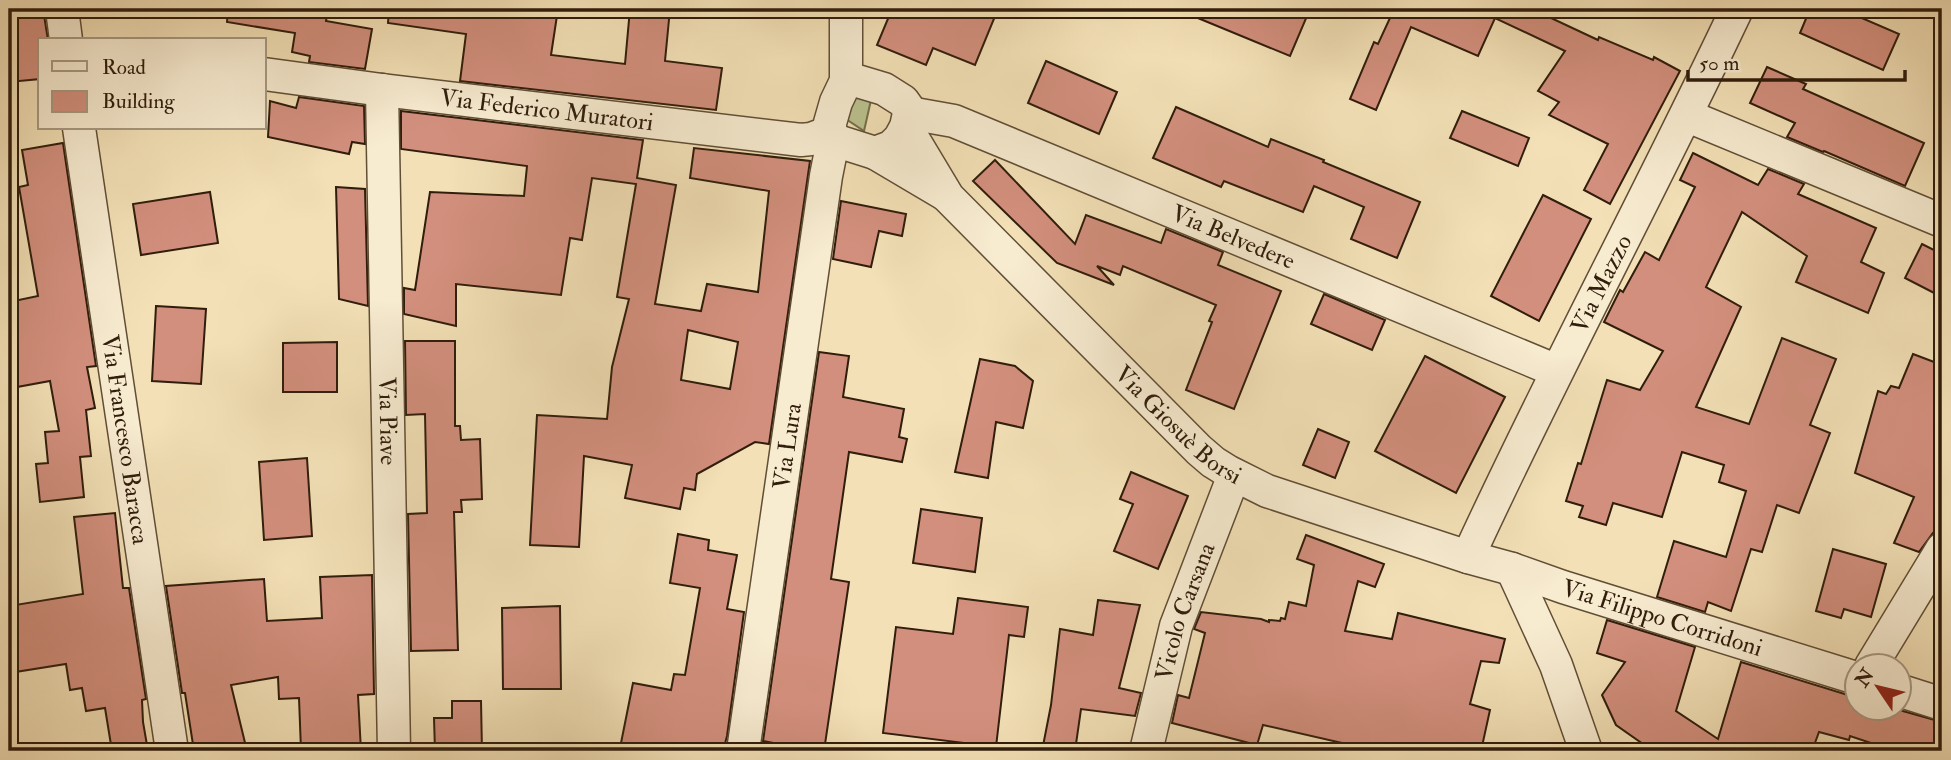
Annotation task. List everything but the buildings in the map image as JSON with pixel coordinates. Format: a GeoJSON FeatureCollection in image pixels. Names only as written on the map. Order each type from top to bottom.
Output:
{"type":"FeatureCollection","features":[{"type":"Feature","properties":{"kind":"street"},"geometry":{"type":"LineString","coordinates":[[62,9],[66,38]]}},
{"type":"Feature","properties":{"kind":"street"},"geometry":{"type":"LineString","coordinates":[[846,9],[846,81],[830,123],[834,137],[875,153],[891,146],[900,138],[907,120],[908,108],[903,101],[884,89],[854,80],[846,81]]}},
{"type":"Feature","properties":{"kind":"street","name":"Via Mazzo"},"geometry":{"type":"LineString","coordinates":[[1468,557],[1737,9]]}},
{"type":"Feature","properties":{"kind":"street","name":"Via Federico Muratori"},"geometry":{"type":"LineString","coordinates":[[266,74],[801,140],[834,137]]}},
{"type":"Feature","properties":{"kind":"street","name":"Via Piave"},"geometry":{"type":"LineString","coordinates":[[382,90],[394,751]]}},
{"type":"Feature","properties":{"kind":"street"},"geometry":{"type":"LineString","coordinates":[[1687,114],[1942,221]]}},
{"type":"Feature","properties":{"kind":"street","name":"Via Giosuè Borsi"},"geometry":{"type":"LineString","coordinates":[[907,120],[948,197]]}},
{"type":"Feature","properties":{"kind":"street","name":"Via Belvedere"},"geometry":{"type":"LineString","coordinates":[[907,120],[954,121],[1557,371]]}},
{"type":"Feature","properties":{"kind":"street","name":"Via Francesco Baracca"},"geometry":{"type":"LineString","coordinates":[[79,130],[172,751]]}},
{"type":"Feature","properties":{"kind":"street","name":"Via Lura"},"geometry":{"type":"LineString","coordinates":[[743,751],[826,176],[834,137]]}},
{"type":"Feature","properties":{"kind":"street","name":"Via Giosuè Borsi"},"geometry":{"type":"LineString","coordinates":[[875,153],[948,197],[1213,463],[1267,491],[1468,557]]}},
{"type":"Feature","properties":{"kind":"street","name":"Vicolo Carsana"},"geometry":{"type":"LineString","coordinates":[[1146,751],[1176,626],[1234,475]]}},
{"type":"Feature","properties":{"kind":"street"},"geometry":{"type":"LineString","coordinates":[[1879,652],[1942,549]]}},
{"type":"Feature","properties":{"kind":"street","name":"Via Filippo Corridoni"},"geometry":{"type":"LineString","coordinates":[[1468,557],[1842,672]]}},
{"type":"Feature","properties":{"kind":"street"},"geometry":{"type":"LineString","coordinates":[[1512,569],[1556,665],[1586,751]]}},
{"type":"Feature","properties":{"kind":"street"},"geometry":{"type":"LineString","coordinates":[[1912,694],[1942,704]]}},
{"type":"Feature","properties":{"kind":"green space"},"geometry":{"type":"Polygon","coordinates":[[[861,95],[871,100],[864,131],[846,119],[849,99],[861,95]]]}}]}
